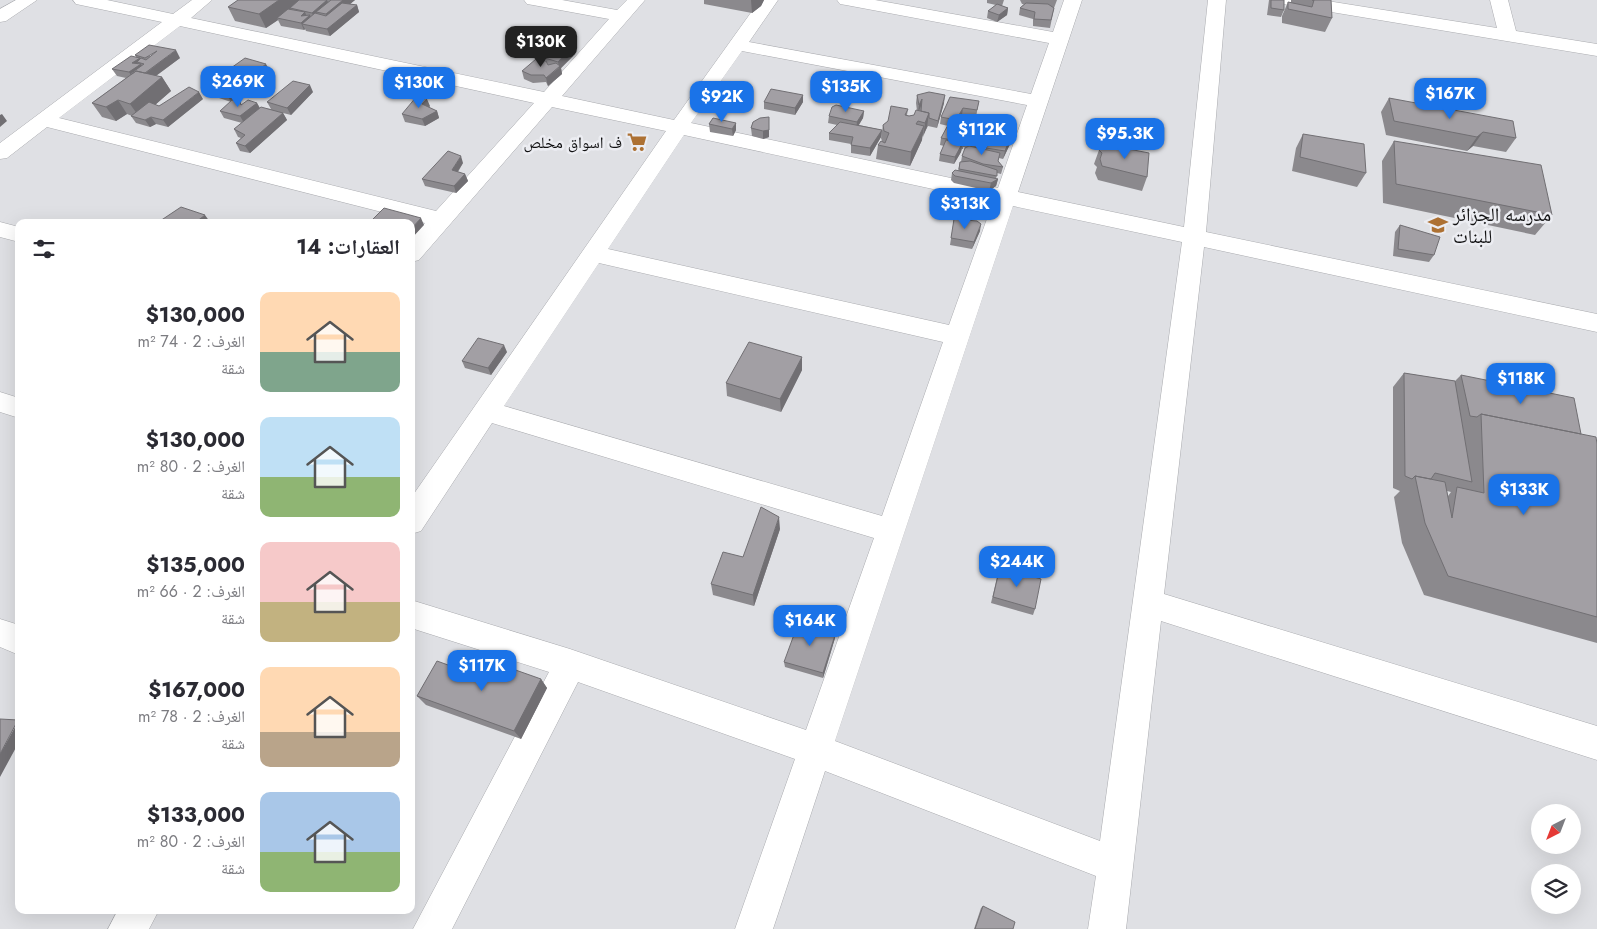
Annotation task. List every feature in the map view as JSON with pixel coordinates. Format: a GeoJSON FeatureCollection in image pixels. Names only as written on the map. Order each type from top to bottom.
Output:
{"type":"FeatureCollection","features":[{"type":"Feature","properties":{"kind":"street"},"geometry":{"type":"LineString","coordinates":[[0,17],[28,0]]}},
{"type":"Feature","properties":{"kind":"street"},"geometry":{"type":"LineString","coordinates":[[82,0],[1597,323]]}},
{"type":"Feature","properties":{"kind":"street"},"geometry":{"type":"LineString","coordinates":[[0,153],[46,121],[204,0]]}},
{"type":"Feature","properties":{"kind":"street"},"geometry":{"type":"LineString","coordinates":[[533,0],[621,16]]}},
{"type":"Feature","properties":{"kind":"street"},"geometry":{"type":"LineString","coordinates":[[415,249],[546,99],[636,0]]}},
{"type":"Feature","properties":{"kind":"street"},"geometry":{"type":"LineString","coordinates":[[415,516],[678,128],[768,0]]}},
{"type":"Feature","properties":{"kind":"street"},"geometry":{"type":"LineString","coordinates":[[846,0],[1060,39]]}},
{"type":"Feature","properties":{"kind":"street"},"geometry":{"type":"LineString","coordinates":[[754,929],[1007,197],[1073,0]]}},
{"type":"Feature","properties":{"kind":"street"},"geometry":{"type":"LineString","coordinates":[[1107,929],[1194,238],[1217,0]]}},
{"type":"Feature","properties":{"kind":"street"},"geometry":{"type":"LineString","coordinates":[[1289,0],[1597,50]]}},
{"type":"Feature","properties":{"kind":"street"},"geometry":{"type":"LineString","coordinates":[[1499,0],[1508,36]]}},
{"type":"Feature","properties":{"kind":"street"},"geometry":{"type":"LineString","coordinates":[[736,45],[1039,101]]}},
{"type":"Feature","properties":{"kind":"street"},"geometry":{"type":"LineString","coordinates":[[46,121],[441,220]]}},
{"type":"Feature","properties":{"kind":"street"},"geometry":{"type":"LineString","coordinates":[[0,229],[15,234]]}},
{"type":"Feature","properties":{"kind":"street"},"geometry":{"type":"LineString","coordinates":[[593,254],[959,336]]}},
{"type":"Feature","properties":{"kind":"street"},"geometry":{"type":"LineString","coordinates":[[0,402],[15,407]]}},
{"type":"Feature","properties":{"kind":"street"},"geometry":{"type":"LineString","coordinates":[[486,411],[892,531]]}},
{"type":"Feature","properties":{"kind":"street"},"geometry":{"type":"LineString","coordinates":[[1148,603],[1597,742]]}},
{"type":"Feature","properties":{"kind":"street"},"geometry":{"type":"LineString","coordinates":[[415,615],[570,664],[816,750],[1115,866]]}},
{"type":"Feature","properties":{"kind":"street"},"geometry":{"type":"LineString","coordinates":[[0,633],[15,639]]}},
{"type":"Feature","properties":{"kind":"street"},"geometry":{"type":"LineString","coordinates":[[432,929],[570,664]]}},
{"type":"Feature","properties":{"kind":"street"},"geometry":{"type":"LineString","coordinates":[[127,929],[137,914]]}},
{"type":"Feature","properties":{"kind":"building"},"geometry":{"type":"Polygon","coordinates":[[[238,0],[279,0],[259,14],[228,7],[238,0]]]}},
{"type":"Feature","properties":{"kind":"building"},"geometry":{"type":"Polygon","coordinates":[[[299,0],[327,0],[312,13],[290,8],[299,0]]]}},
{"type":"Feature","properties":{"kind":"building"},"geometry":{"type":"Polygon","coordinates":[[[331,0],[343,0],[326,14],[316,12],[331,0]]]}},
{"type":"Feature","properties":{"kind":"building"},"geometry":{"type":"Polygon","coordinates":[[[1271,0],[1284,0],[1284,10],[1271,8],[1271,0]]]}},
{"type":"Feature","properties":{"kind":"building"},"geometry":{"type":"Polygon","coordinates":[[[1314,0],[1331,0],[1332,18],[1288,9],[1288,2],[1312,7],[1314,0]]]}},
{"type":"Feature","properties":{"kind":"building"},"geometry":{"type":"Polygon","coordinates":[[[342,3],[357,5],[327,29],[302,24],[315,13],[326,16],[342,3]]]}},
{"type":"Feature","properties":{"kind":"building"},"geometry":{"type":"Polygon","coordinates":[[[1026,3],[1048,4],[1054,8],[1051,20],[1034,19],[1035,12],[1020,8],[1026,3]]]}},
{"type":"Feature","properties":{"kind":"building"},"geometry":{"type":"Polygon","coordinates":[[[997,4],[1008,8],[999,15],[988,11],[997,4]]]}},
{"type":"Feature","properties":{"kind":"building"},"geometry":{"type":"Polygon","coordinates":[[[288,9],[305,12],[301,16],[310,15],[301,23],[277,18],[288,9]]]}},
{"type":"Feature","properties":{"kind":"building"},"geometry":{"type":"Polygon","coordinates":[[[149,45],[176,50],[145,73],[136,71],[130,74],[144,64],[137,62],[141,58],[146,60],[157,51],[145,58],[135,55],[149,45]]]}},
{"type":"Feature","properties":{"kind":"building"},"geometry":{"type":"Polygon","coordinates":[[[552,48],[571,48],[558,62],[545,58],[552,48]]]}},
{"type":"Feature","properties":{"kind":"building"},"geometry":{"type":"Polygon","coordinates":[[[131,56],[140,58],[132,63],[141,64],[129,72],[112,69],[131,56]]]}},
{"type":"Feature","properties":{"kind":"building"},"geometry":{"type":"Polygon","coordinates":[[[245,58],[266,64],[227,95],[211,90],[230,74],[224,73],[245,58]]]}},
{"type":"Feature","properties":{"kind":"building"},"geometry":{"type":"Polygon","coordinates":[[[536,59],[546,61],[548,65],[556,63],[560,66],[546,78],[544,75],[531,75],[522,71],[536,59]]]}},
{"type":"Feature","properties":{"kind":"building"},"geometry":{"type":"Polygon","coordinates":[[[136,71],[162,77],[130,104],[118,100],[106,107],[92,103],[136,71]]]}},
{"type":"Feature","properties":{"kind":"building"},"geometry":{"type":"Polygon","coordinates":[[[293,81],[310,85],[287,108],[267,102],[293,81]]]}},
{"type":"Feature","properties":{"kind":"building"},"geometry":{"type":"Polygon","coordinates":[[[189,87],[199,92],[163,120],[151,117],[145,120],[131,116],[149,102],[159,106],[189,87]]]}},
{"type":"Feature","properties":{"kind":"building"},"geometry":{"type":"Polygon","coordinates":[[[771,89],[803,95],[795,108],[764,102],[771,89]]]}},
{"type":"Feature","properties":{"kind":"building"},"geometry":{"type":"Polygon","coordinates":[[[929,92],[945,95],[938,121],[929,118],[929,113],[921,111],[922,99],[919,105],[917,95],[929,92]]]}},
{"type":"Feature","properties":{"kind":"building"},"geometry":{"type":"Polygon","coordinates":[[[417,96],[427,99],[422,104],[437,111],[422,119],[402,114],[417,96]]]}},
{"type":"Feature","properties":{"kind":"building"},"geometry":{"type":"Polygon","coordinates":[[[950,97],[979,101],[977,110],[963,108],[956,120],[941,117],[950,97]]]}},
{"type":"Feature","properties":{"kind":"building"},"geometry":{"type":"Polygon","coordinates":[[[1389,98],[1513,121],[1516,138],[1483,132],[1477,137],[1394,121],[1389,98]]]}},
{"type":"Feature","properties":{"kind":"building"},"geometry":{"type":"Polygon","coordinates":[[[232,100],[240,102],[241,105],[248,100],[257,103],[240,116],[220,111],[232,100]]]}},
{"type":"Feature","properties":{"kind":"building"},"geometry":{"type":"Polygon","coordinates":[[[836,105],[864,111],[857,122],[829,116],[832,107],[836,105]]]}},
{"type":"Feature","properties":{"kind":"building"},"geometry":{"type":"Polygon","coordinates":[[[891,106],[908,109],[905,115],[909,116],[914,115],[916,110],[929,113],[925,123],[918,121],[916,124],[924,126],[911,152],[878,145],[881,141],[885,143],[889,133],[884,131],[883,125],[888,121],[891,106]]]}},
{"type":"Feature","properties":{"kind":"building"},"geometry":{"type":"Polygon","coordinates":[[[261,107],[283,113],[245,146],[236,143],[245,135],[234,129],[261,107]]]}},
{"type":"Feature","properties":{"kind":"building"},"geometry":{"type":"Polygon","coordinates":[[[769,117],[769,130],[763,131],[751,128],[753,122],[760,118],[769,117]]]}},
{"type":"Feature","properties":{"kind":"building"},"geometry":{"type":"Polygon","coordinates":[[[713,118],[736,123],[732,129],[709,124],[713,118]]]}},
{"type":"Feature","properties":{"kind":"building"},"geometry":{"type":"Polygon","coordinates":[[[840,122],[882,130],[870,148],[851,145],[853,137],[829,133],[840,122]]]}},
{"type":"Feature","properties":{"kind":"building"},"geometry":{"type":"Polygon","coordinates":[[[949,123],[986,130],[981,145],[965,140],[964,142],[941,138],[949,123]]]}},
{"type":"Feature","properties":{"kind":"building"},"geometry":{"type":"Polygon","coordinates":[[[994,131],[1011,136],[1005,151],[986,148],[994,131]]]}},
{"type":"Feature","properties":{"kind":"building"},"geometry":{"type":"Polygon","coordinates":[[[1303,134],[1364,144],[1366,173],[1300,157],[1303,134]]]}},
{"type":"Feature","properties":{"kind":"building"},"geometry":{"type":"Polygon","coordinates":[[[946,140],[962,144],[955,157],[940,154],[946,140]]]}},
{"type":"Feature","properties":{"kind":"building"},"geometry":{"type":"Polygon","coordinates":[[[1394,141],[1541,165],[1552,215],[1396,184],[1394,141]]]}},
{"type":"Feature","properties":{"kind":"building"},"geometry":{"type":"Polygon","coordinates":[[[1108,145],[1149,153],[1147,177],[1102,166],[1100,159],[1102,153],[1099,150],[1108,145]]]}},
{"type":"Feature","properties":{"kind":"building"},"geometry":{"type":"Polygon","coordinates":[[[969,146],[1000,153],[998,161],[1003,167],[983,164],[962,156],[965,148],[969,146]]]}},
{"type":"Feature","properties":{"kind":"building"},"geometry":{"type":"Polygon","coordinates":[[[448,151],[461,156],[452,170],[465,174],[454,186],[422,179],[448,151]]]}},
{"type":"Feature","properties":{"kind":"building"},"geometry":{"type":"Polygon","coordinates":[[[970,161],[997,170],[997,176],[959,169],[960,162],[970,161]]]}},
{"type":"Feature","properties":{"kind":"building"},"geometry":{"type":"Polygon","coordinates":[[[955,170],[998,179],[991,183],[955,176],[952,173],[955,170]]]}},
{"type":"Feature","properties":{"kind":"building"},"geometry":{"type":"Polygon","coordinates":[[[181,207],[205,215],[200,219],[163,219],[181,207]]]}},
{"type":"Feature","properties":{"kind":"building"},"geometry":{"type":"Polygon","coordinates":[[[384,208],[421,218],[415,225],[415,219],[373,219],[384,208]]]}},
{"type":"Feature","properties":{"kind":"building"},"geometry":{"type":"Polygon","coordinates":[[[954,219],[977,221],[981,224],[974,242],[951,238],[954,219]]]}},
{"type":"Feature","properties":{"kind":"building"},"geometry":{"type":"Polygon","coordinates":[[[1400,225],[1440,237],[1434,255],[1398,249],[1400,225]]]}},
{"type":"Feature","properties":{"kind":"building"},"geometry":{"type":"Polygon","coordinates":[[[478,338],[504,345],[488,368],[462,361],[478,338]]]}},
{"type":"Feature","properties":{"kind":"building"},"geometry":{"type":"Polygon","coordinates":[[[749,342],[802,357],[780,399],[726,383],[749,342]]]}},
{"type":"Feature","properties":{"kind":"building"},"geometry":{"type":"Polygon","coordinates":[[[1404,373],[1455,381],[1472,482],[1435,473],[1431,479],[1415,476],[1412,479],[1405,476],[1404,373]]]}},
{"type":"Feature","properties":{"kind":"building"},"geometry":{"type":"Polygon","coordinates":[[[1461,375],[1574,398],[1581,434],[1481,414],[1477,417],[1470,416],[1461,375]]]}},
{"type":"Feature","properties":{"kind":"building"},"geometry":{"type":"Polygon","coordinates":[[[1481,414],[1596,437],[1597,617],[1448,576],[1425,523],[1415,476],[1445,482],[1452,518],[1457,487],[1484,493],[1481,414]]]}},
{"type":"Feature","properties":{"kind":"building"},"geometry":{"type":"Polygon","coordinates":[[[761,507],[779,517],[753,595],[711,584],[723,552],[743,557],[761,507]]]}},
{"type":"Feature","properties":{"kind":"building"},"geometry":{"type":"Polygon","coordinates":[[[1000,567],[1041,579],[1035,609],[993,597],[1000,567]]]}},
{"type":"Feature","properties":{"kind":"building"},"geometry":{"type":"Polygon","coordinates":[[[799,621],[836,632],[823,673],[784,662],[799,621]]]}},
{"type":"Feature","properties":{"kind":"building"},"geometry":{"type":"Polygon","coordinates":[[[437,661],[481,677],[490,661],[541,679],[514,731],[417,696],[437,661]]]}},
{"type":"Feature","properties":{"kind":"building"},"geometry":{"type":"Polygon","coordinates":[[[0,719],[15,720],[15,726],[0,754],[0,719]]]}},
{"type":"Feature","properties":{"kind":"building"},"geometry":{"type":"Polygon","coordinates":[[[983,906],[1015,922],[1013,929],[975,929],[983,906]]]}},
{"type":"Feature","properties":{"kind":"place","name":"ف اسواق مخلص"},"geometry":{"type":"Point","coordinates":[637,142]}},
{"type":"Feature","properties":{"kind":"place","name":"مدرسه الجزائر للبنات"},"geometry":{"type":"Point","coordinates":[1438,225]}}]}
